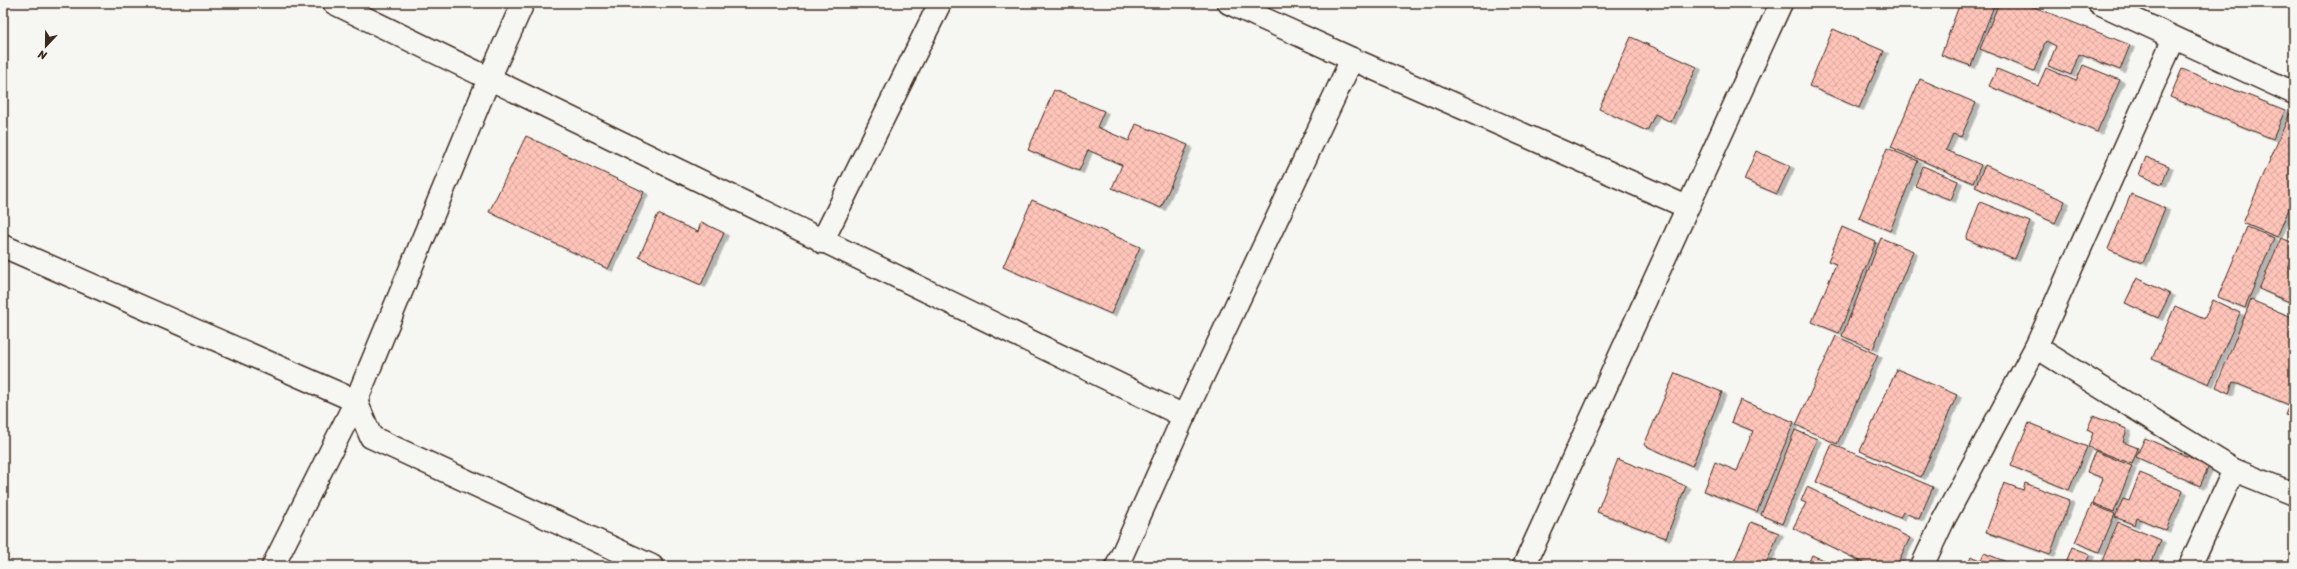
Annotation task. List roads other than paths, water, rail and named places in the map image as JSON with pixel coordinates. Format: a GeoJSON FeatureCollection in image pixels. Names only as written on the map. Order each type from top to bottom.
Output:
{"type":"FeatureCollection","features":[{"type":"Feature","properties":{"kind":"street"},"geometry":{"type":"LineString","coordinates":[[334,3],[822,242],[1184,416]]}},
{"type":"Feature","properties":{"kind":"street"},"geometry":{"type":"LineString","coordinates":[[273,566],[356,401],[489,79],[523,3]]}},
{"type":"Feature","properties":{"kind":"street"},"geometry":{"type":"LineString","coordinates":[[822,242],[940,3]]}},
{"type":"Feature","properties":{"kind":"street"},"geometry":{"type":"LineString","coordinates":[[1230,3],[1352,59],[1687,207]]}},
{"type":"Feature","properties":{"kind":"street"},"geometry":{"type":"LineString","coordinates":[[1524,566],[1781,3]]}},
{"type":"Feature","properties":{"kind":"street"},"geometry":{"type":"LineString","coordinates":[[2099,3],[2294,93]]}},
{"type":"Feature","properties":{"kind":"street"},"geometry":{"type":"LineString","coordinates":[[1922,566],[1943,521],[2036,347],[2174,38]]}},
{"type":"Feature","properties":{"kind":"street"},"geometry":{"type":"LineString","coordinates":[[1117,566],[1184,416],[1352,59]]}},
{"type":"Feature","properties":{"kind":"street"},"geometry":{"type":"LineString","coordinates":[[3,246],[356,401],[371,437],[652,566]]}},
{"type":"Feature","properties":{"kind":"street"},"geometry":{"type":"LineString","coordinates":[[2036,347],[2234,470],[2294,494]]}},
{"type":"Feature","properties":{"kind":"street"},"geometry":{"type":"LineString","coordinates":[[2190,566],[2234,470]]}}]}
